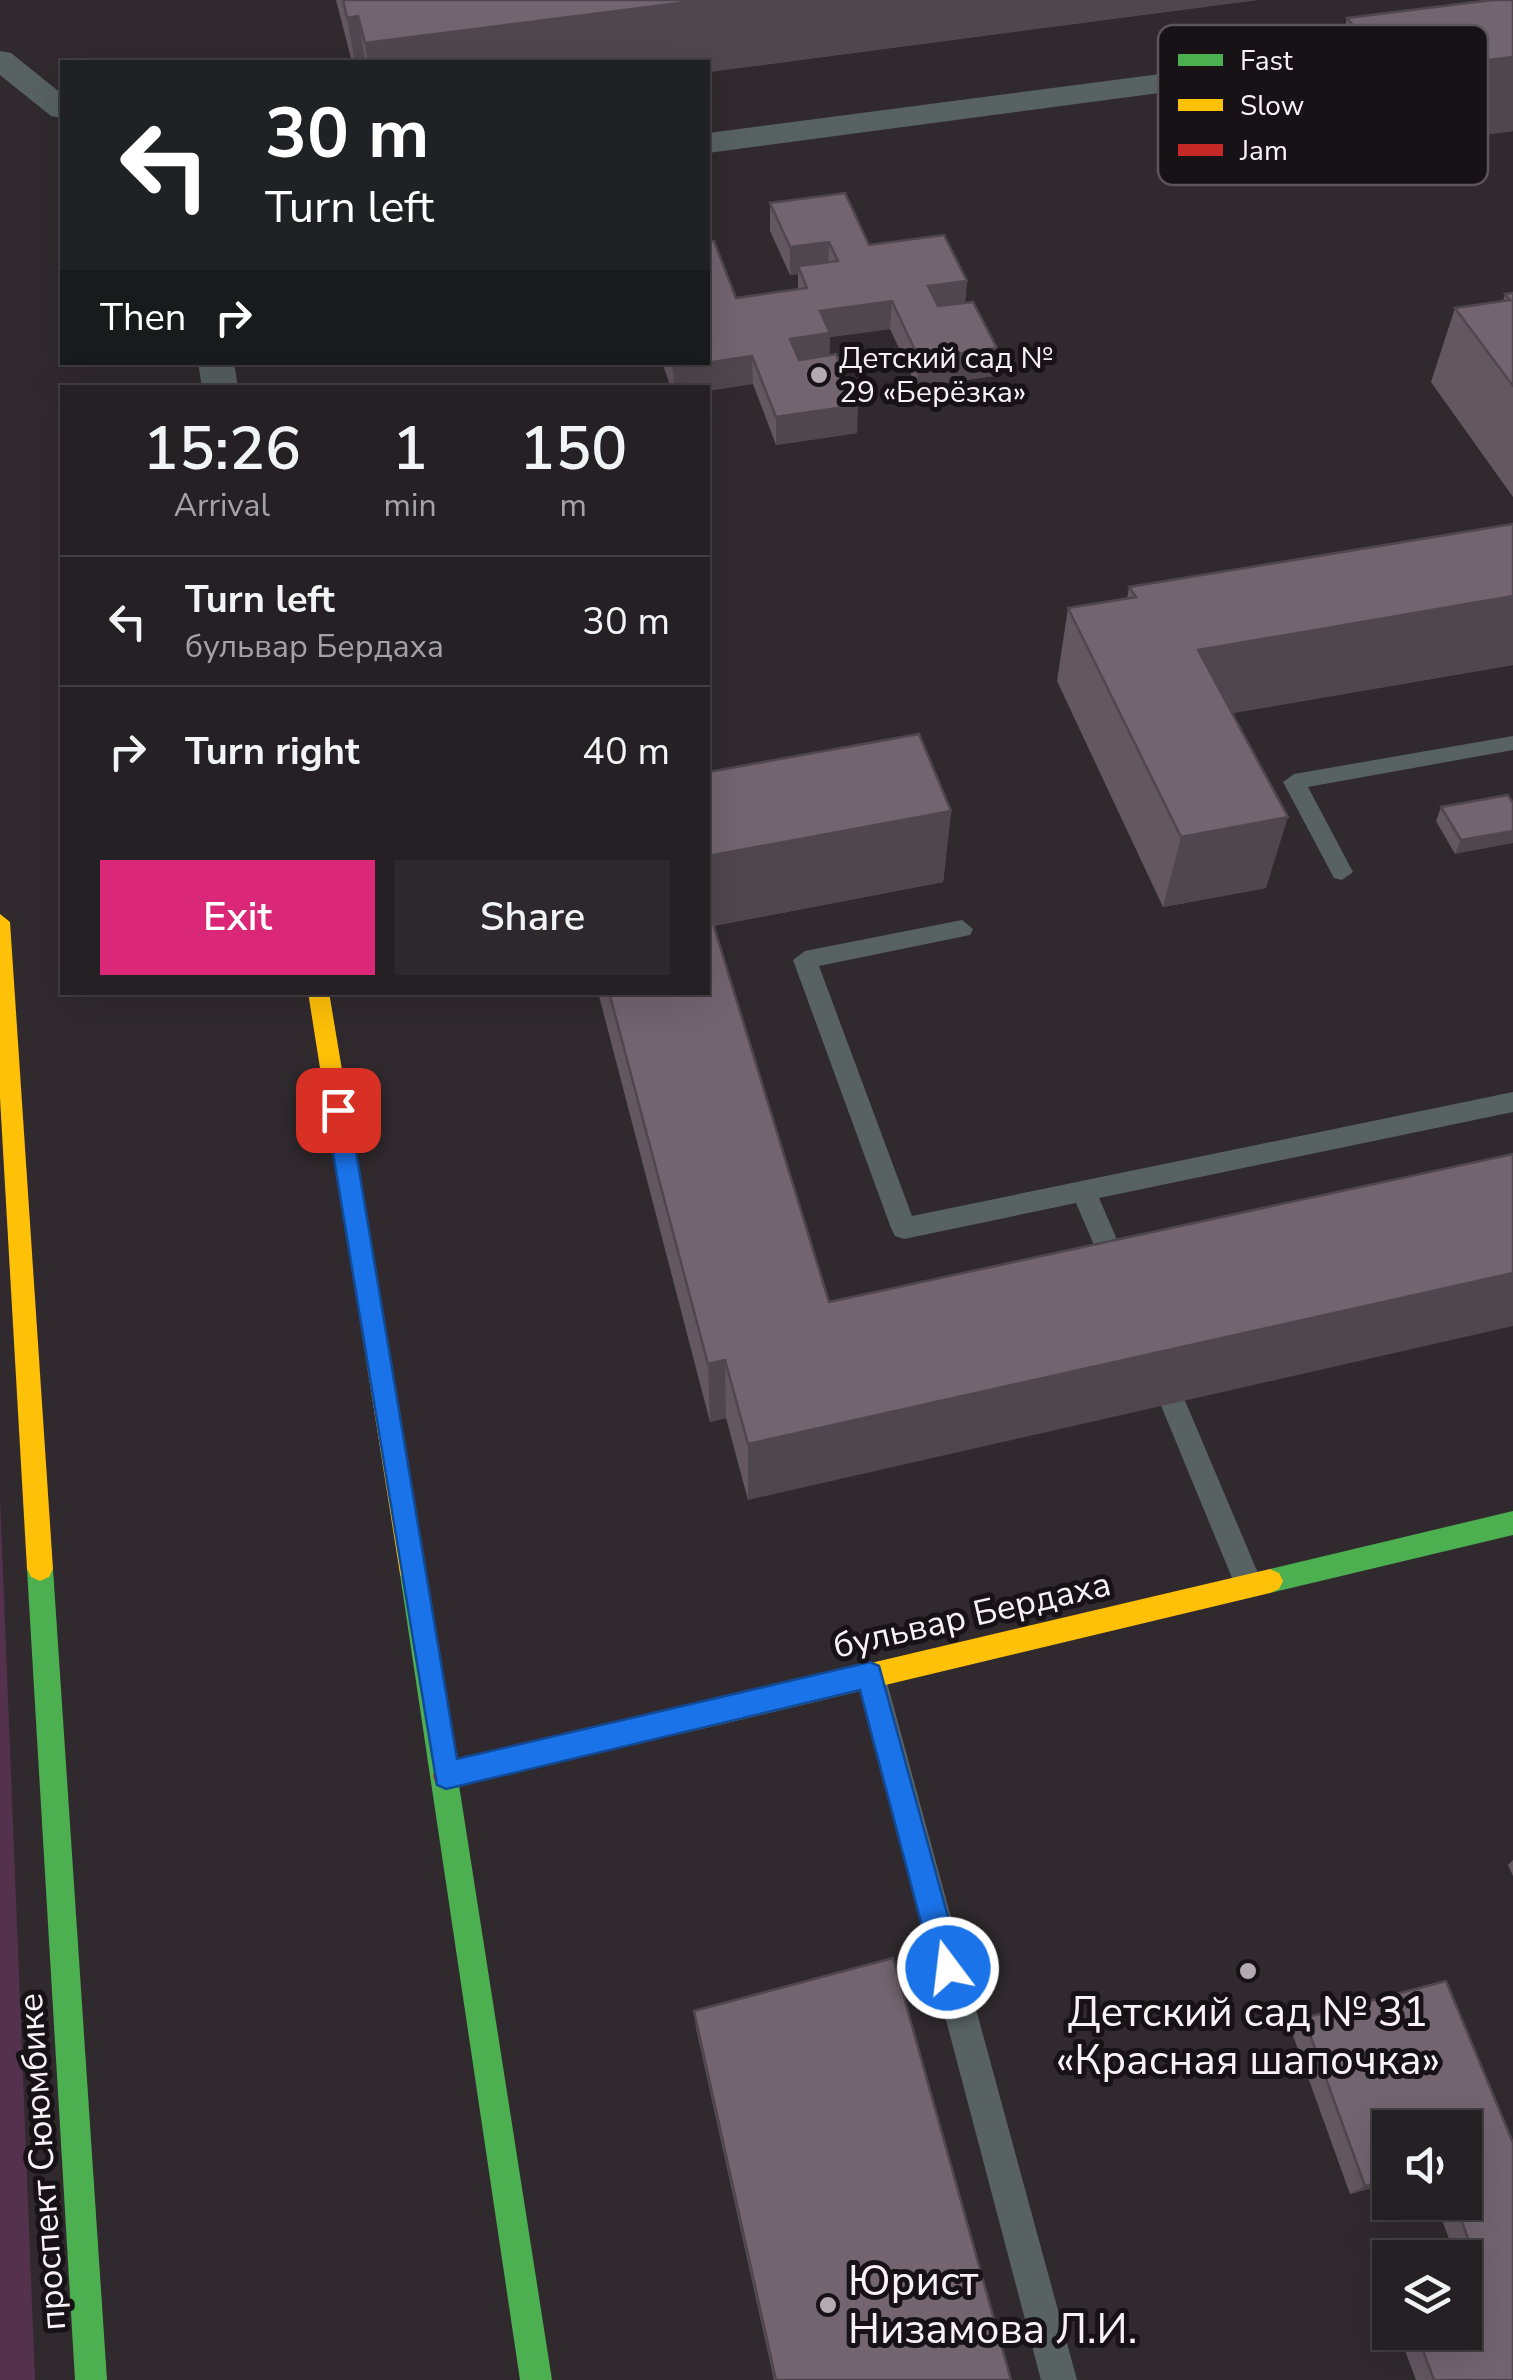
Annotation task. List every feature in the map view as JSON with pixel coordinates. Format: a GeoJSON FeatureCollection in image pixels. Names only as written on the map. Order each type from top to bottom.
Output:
{"type":"FeatureCollection","features":[{"type":"Feature","properties":{"kind":"street"},"geometry":{"type":"LineString","coordinates":[[1488,41],[1513,38]]}},
{"type":"Feature","properties":{"kind":"street"},"geometry":{"type":"LineString","coordinates":[[0,60],[60,107]]}},
{"type":"Feature","properties":{"kind":"street"},"geometry":{"type":"LineString","coordinates":[[710,143],[1158,83]]}},
{"type":"Feature","properties":{"kind":"street","name":"проспект Сююмбике"},"geometry":{"type":"LineString","coordinates":[[0,922],[91,2380]]}},
{"type":"Feature","properties":{"kind":"street"},"geometry":{"type":"LineString","coordinates":[[318,995],[446,1776],[536,2380]]}},
{"type":"Feature","properties":{"kind":"street","name":"бульвар Бердаха"},"geometry":{"type":"LineString","coordinates":[[446,1776],[1513,1523]]}},
{"type":"Feature","properties":{"kind":"lane"},"geometry":{"type":"LineString","coordinates":[[1342,872],[1294,782],[1513,743]]}},
{"type":"Feature","properties":{"kind":"lane"},"geometry":{"type":"LineString","coordinates":[[962,929],[805,960],[904,1228],[1513,1102]]}},
{"type":"Feature","properties":{"kind":"lane"},"geometry":{"type":"LineString","coordinates":[[1084,1191],[1128,1295]]}},
{"type":"Feature","properties":{"kind":"lane"},"geometry":{"type":"LineString","coordinates":[[1173,1403],[1249,1586]]}},
{"type":"Feature","properties":{"kind":"lane"},"geometry":{"type":"LineString","coordinates":[[870,1675],[1058,2380]]}},
{"type":"Feature","properties":{"kind":"shaded area"},"geometry":{"type":"Polygon","coordinates":[[[0,1498],[35,2380],[0,2380],[0,1498]]]}},
{"type":"Feature","properties":{"kind":"building"},"geometry":{"type":"Polygon","coordinates":[[[343,0],[703,0],[365,43],[358,16],[347,18],[343,0]]]}},
{"type":"Feature","properties":{"kind":"building"},"geometry":{"type":"Polygon","coordinates":[[[1513,0],[1513,57],[1488,60],[1488,25],[1353,25],[1347,18],[1513,0]]]}},
{"type":"Feature","properties":{"kind":"building"},"geometry":{"type":"Polygon","coordinates":[[[845,193],[869,245],[944,235],[967,281],[928,286],[938,306],[973,302],[997,348],[919,359],[892,301],[820,311],[830,333],[790,339],[799,360],[836,354],[858,405],[776,417],[752,356],[710,362],[710,242],[714,241],[736,298],[807,288],[798,266],[838,261],[829,242],[790,247],[770,203],[845,193]]]}},
{"type":"Feature","properties":{"kind":"building"},"geometry":{"type":"Polygon","coordinates":[[[1513,293],[1513,386],[1455,308],[1510,300],[1505,294],[1513,293]]]}},
{"type":"Feature","properties":{"kind":"building"},"geometry":{"type":"Polygon","coordinates":[[[1513,524],[1513,596],[1198,650],[1288,817],[1181,837],[1068,608],[1136,597],[1129,587],[1513,524]]]}},
{"type":"Feature","properties":{"kind":"building"},"geometry":{"type":"Polygon","coordinates":[[[919,734],[951,811],[710,856],[710,772],[919,734]]]}},
{"type":"Feature","properties":{"kind":"building"},"geometry":{"type":"Polygon","coordinates":[[[1508,795],[1513,803],[1513,831],[1461,840],[1441,807],[1508,795]]]}},
{"type":"Feature","properties":{"kind":"building"},"geometry":{"type":"Polygon","coordinates":[[[710,914],[829,1302],[1513,1154],[1513,1273],[748,1444],[725,1360],[708,1364],[610,995],[710,995],[710,914]]]}},
{"type":"Feature","properties":{"kind":"building"},"geometry":{"type":"Polygon","coordinates":[[[893,1958],[1011,2380],[776,2380],[694,2011],[893,1958]]]}},
{"type":"Feature","properties":{"kind":"building"},"geometry":{"type":"Polygon","coordinates":[[[1446,1981],[1513,2143],[1513,2380],[1434,2380],[1423,2350],[1482,2350],[1482,2240],[1469,2240],[1461,2220],[1482,2220],[1482,2110],[1372,2110],[1372,2184],[1365,2186],[1304,2018],[1446,1981]]]}},
{"type":"Feature","properties":{"kind":"traffic: fast"},"geometry":{"type":"LineString","coordinates":[[1270,1581],[1513,1523]]}},
{"type":"Feature","properties":{"kind":"traffic: fast"},"geometry":{"type":"LineString","coordinates":[[40,1569],[91,2380]]}},
{"type":"Feature","properties":{"kind":"traffic: fast"},"geometry":{"type":"LineString","coordinates":[[413,1574],[536,2380]]}},
{"type":"Feature","properties":{"kind":"traffic: slow"},"geometry":{"type":"LineString","coordinates":[[0,922],[40,1569]]}},
{"type":"Feature","properties":{"kind":"traffic: slow"},"geometry":{"type":"LineString","coordinates":[[318,995],[413,1574]]}},
{"type":"Feature","properties":{"kind":"traffic: slow"},"geometry":{"type":"LineString","coordinates":[[697,1717],[1270,1581]]}},
{"type":"Feature","properties":{"kind":"traffic: jam"},"geometry":{"type":"LineString","coordinates":[[446,1776],[697,1717]]}},
{"type":"Feature","properties":{"kind":"place","name":"Детский сад № 29 «Берёзка»"},"geometry":{"type":"Point","coordinates":[819,375]}},
{"type":"Feature","properties":{"kind":"place","name":"Детский сад № 31 «Красная шапочка»"},"geometry":{"type":"Point","coordinates":[1248,1971]}},
{"type":"Feature","properties":{"kind":"place","name":"Юрист Низамова Л.И."},"geometry":{"type":"Point","coordinates":[828,2305]}},
{"type":"Feature","properties":{"kind":"route"},"geometry":{"type":"LineString","coordinates":[[338,1110],[446,1776],[870,1675],[948,1968]]}}]}
